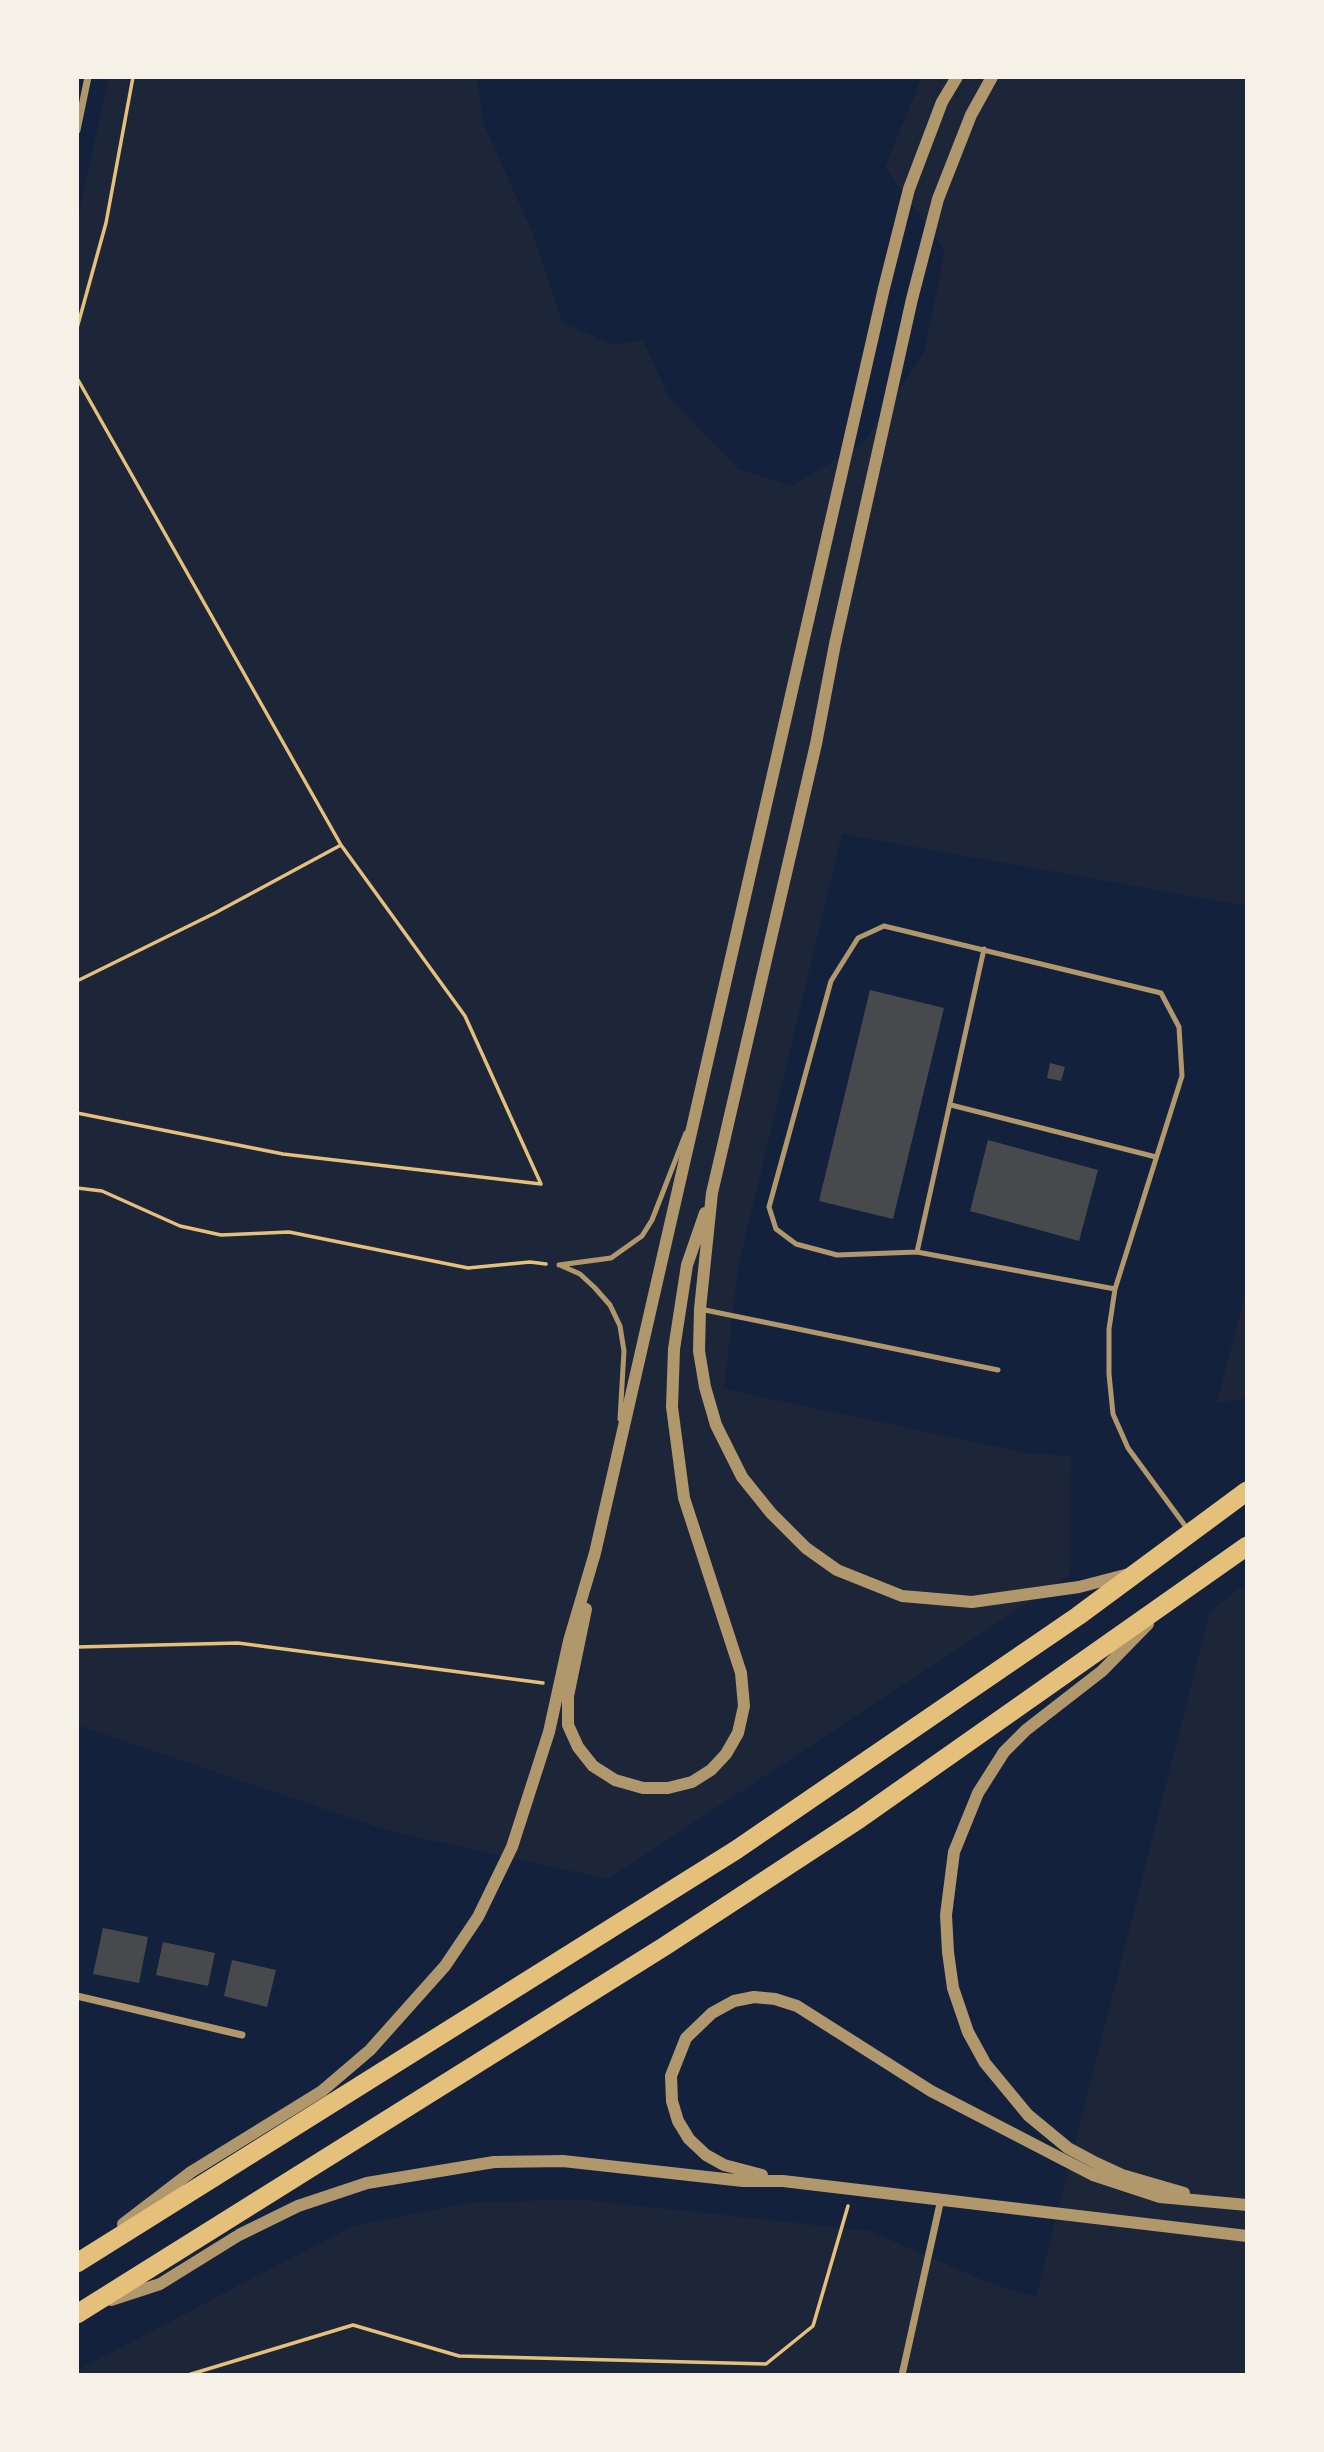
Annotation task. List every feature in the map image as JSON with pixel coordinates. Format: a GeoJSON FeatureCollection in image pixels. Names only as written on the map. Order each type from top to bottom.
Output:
{"type":"FeatureCollection","features":[{"type":"Feature","properties":{"kind":"highway"},"geometry":{"type":"LineString","coordinates":[[77,2262],[736,1850],[924,1723],[1247,1491]]}},
{"type":"Feature","properties":{"kind":"highway"},"geometry":{"type":"LineString","coordinates":[[82,2311],[699,1924],[859,1819],[1247,1546]]}},
{"type":"Feature","properties":{"kind":"street"},"geometry":{"type":"LineString","coordinates":[[77,130],[88,77]]}},
{"type":"Feature","properties":{"kind":"street"},"geometry":{"type":"LineString","coordinates":[[77,2262],[191,2172],[330,2085],[370,2050],[445,1966],[478,1917],[512,1847],[548,1732],[595,1553],[884,288],[909,189],[943,103],[957,77]]}},
{"type":"Feature","properties":{"kind":"street"},"geometry":{"type":"LineString","coordinates":[[595,1553],[580,1645],[568,1696],[568,1725],[578,1747],[593,1766],[615,1780],[643,1788],[668,1788],[692,1782],[711,1770],[726,1754],[738,1733],[744,1706],[741,1673],[684,1498],[672,1407],[674,1349],[687,1265],[712,1193],[816,744],[835,644],[912,299],[942,189],[971,116],[992,77]]}},
{"type":"Feature","properties":{"kind":"street"},"geometry":{"type":"LineString","coordinates":[[712,1193],[700,1309],[699,1351],[705,1387],[716,1425],[742,1476],[771,1513],[806,1548],[837,1570],[902,1596],[972,1602],[1079,1587],[1136,1572]]}},
{"type":"Feature","properties":{"kind":"street"},"geometry":{"type":"LineString","coordinates":[[1168,1602],[1102,1671],[1026,1730],[1004,1752],[978,1793],[954,1852],[946,1915],[947,1952],[953,1988],[968,2032],[985,2063],[1028,2115],[1068,2148],[1096,2164],[1122,2175],[1205,2199]]}},
{"type":"Feature","properties":{"kind":"street"},"geometry":{"type":"LineString","coordinates":[[77,1996],[242,2035]]}},
{"type":"Feature","properties":{"kind":"street"},"geometry":{"type":"LineString","coordinates":[[783,2181],[724,2165],[706,2155],[689,2139],[678,2121],[672,2101],[671,2076],[686,2038],[712,2013],[734,2001],[754,1997],[775,1999],[797,2006],[931,2091],[1093,2175],[1160,2197],[1205,2199],[1247,2205]]}},
{"type":"Feature","properties":{"kind":"street"},"geometry":{"type":"LineString","coordinates":[[82,2311],[160,2284],[239,2235],[298,2206],[367,2183],[494,2162],[563,2161],[743,2180],[783,2181],[1247,2236]]}},
{"type":"Feature","properties":{"kind":"street"},"geometry":{"type":"LineString","coordinates":[[902,2375],[942,2198]]}},
{"type":"Feature","properties":{"kind":"lane"},"geometry":{"type":"LineString","coordinates":[[1115,1289],[917,1252],[837,1255],[796,1244],[776,1229],[769,1207],[831,981],[858,938],[884,926],[1161,993],[1179,1027],[1182,1076],[1115,1289],[1109,1329],[1113,1414],[1128,1448],[1191,1533]]}},
{"type":"Feature","properties":{"kind":"lane"},"geometry":{"type":"LineString","coordinates":[[917,1252],[984,949]]}},
{"type":"Feature","properties":{"kind":"lane"},"geometry":{"type":"LineString","coordinates":[[559,1265],[611,1258],[642,1236],[652,1220],[700,1094]]}},
{"type":"Feature","properties":{"kind":"lane"},"geometry":{"type":"LineString","coordinates":[[951,1105],[1156,1157]]}},
{"type":"Feature","properties":{"kind":"lane"},"geometry":{"type":"LineString","coordinates":[[559,1265],[580,1274],[596,1288],[610,1305],[620,1326],[624,1351],[619,1447]]}},
{"type":"Feature","properties":{"kind":"lane"},"geometry":{"type":"LineString","coordinates":[[700,1309],[998,1370]]}},
{"type":"Feature","properties":{"kind":"path"},"geometry":{"type":"LineString","coordinates":[[77,328],[106,223],[133,77]]}},
{"type":"Feature","properties":{"kind":"path"},"geometry":{"type":"LineString","coordinates":[[77,378],[341,845],[465,1016],[541,1184],[283,1154],[77,1113]]}},
{"type":"Feature","properties":{"kind":"path"},"geometry":{"type":"LineString","coordinates":[[77,981],[215,913],[341,845]]}},
{"type":"Feature","properties":{"kind":"path"},"geometry":{"type":"LineString","coordinates":[[77,1188],[102,1191],[180,1226],[221,1236],[289,1232],[468,1268],[530,1262],[559,1265]]}},
{"type":"Feature","properties":{"kind":"path"},"geometry":{"type":"LineString","coordinates":[[77,1647],[238,1643],[559,1685]]}},
{"type":"Feature","properties":{"kind":"path"},"geometry":{"type":"LineString","coordinates":[[188,2375],[354,2325],[459,2356],[766,2364],[813,2326],[853,2188]]}},
{"type":"Feature","properties":{"kind":"shaded area"},"geometry":{"type":"Polygon","coordinates":[[[109,77],[477,77],[483,123],[532,231],[562,323],[614,345],[643,340],[669,397],[738,469],[792,486],[863,443],[924,353],[945,251],[885,167],[922,77],[1247,77],[1247,906],[842,834],[738,1267],[724,1389],[1026,1453],[1071,1456],[1070,1575],[608,1879],[389,1831],[77,1725],[77,220],[109,77]]]}},
{"type":"Feature","properties":{"kind":"shaded area"},"geometry":{"type":"Polygon","coordinates":[[[1247,1286],[1247,1398],[1217,1403],[1247,1286]]]}},
{"type":"Feature","properties":{"kind":"shaded area"},"geometry":{"type":"Polygon","coordinates":[[[1247,1583],[1247,2375],[77,2375],[77,2371],[104,2356],[353,2226],[468,2203],[576,2199],[870,2231],[987,2282],[1036,2297],[1210,1611],[1247,1583]]]}},
{"type":"Feature","properties":{"kind":"building"},"geometry":{"type":"Polygon","coordinates":[[[870,990],[944,1008],[893,1219],[819,1201],[870,990]]]}},
{"type":"Feature","properties":{"kind":"building"},"geometry":{"type":"Polygon","coordinates":[[[1050,1063],[1065,1067],[1061,1081],[1047,1078],[1050,1063]]]}},
{"type":"Feature","properties":{"kind":"building"},"geometry":{"type":"Polygon","coordinates":[[[988,1140],[1098,1170],[1079,1241],[970,1211],[988,1140]]]}},
{"type":"Feature","properties":{"kind":"building"},"geometry":{"type":"Polygon","coordinates":[[[103,1928],[148,1937],[139,1983],[93,1974],[103,1928]]]}},
{"type":"Feature","properties":{"kind":"building"},"geometry":{"type":"Polygon","coordinates":[[[163,1942],[215,1953],[208,1986],[156,1975],[163,1942]]]}},
{"type":"Feature","properties":{"kind":"building"},"geometry":{"type":"Polygon","coordinates":[[[232,1960],[276,1970],[267,2007],[224,1996],[232,1960]]]}}]}
